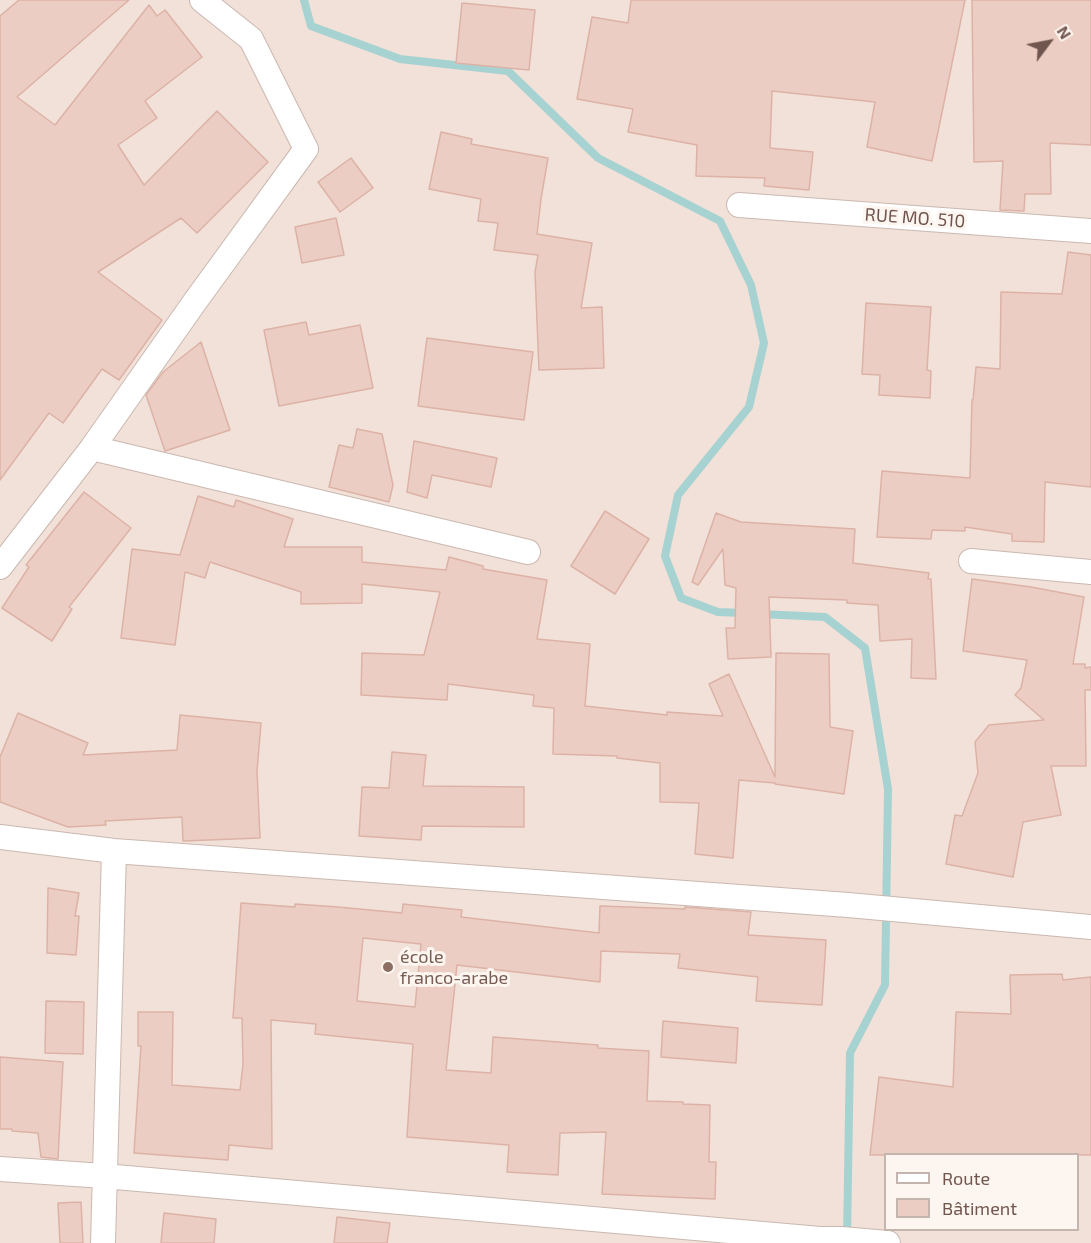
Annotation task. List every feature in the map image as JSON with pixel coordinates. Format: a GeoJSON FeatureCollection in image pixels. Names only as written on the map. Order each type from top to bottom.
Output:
{"type":"FeatureCollection","features":[{"type":"Feature","properties":{"kind":"street"},"geometry":{"type":"LineString","coordinates":[[0,567],[92,448],[187,312],[306,149],[251,39],[202,0]]}},
{"type":"Feature","properties":{"kind":"street","name":"RUE MO. 510"},"geometry":{"type":"LineString","coordinates":[[739,205],[1091,231]]}},
{"type":"Feature","properties":{"kind":"street"},"geometry":{"type":"LineString","coordinates":[[92,448],[528,552]]}},
{"type":"Feature","properties":{"kind":"street"},"geometry":{"type":"LineString","coordinates":[[971,561],[1091,572]]}},
{"type":"Feature","properties":{"kind":"street"},"geometry":{"type":"LineString","coordinates":[[0,837],[114,851],[848,905],[1091,927]]}},
{"type":"Feature","properties":{"kind":"street"},"geometry":{"type":"LineString","coordinates":[[102,1243],[114,851]]}},
{"type":"Feature","properties":{"kind":"street"},"geometry":{"type":"LineString","coordinates":[[0,1169],[877,1242]]}},
{"type":"Feature","properties":{"kind":"shaded area"},"geometry":{"type":"Polygon","coordinates":[[[0,0],[1091,0],[1091,1243],[0,1243],[0,0]]]}},
{"type":"Feature","properties":{"kind":"building"},"geometry":{"type":"Polygon","coordinates":[[[19,0],[129,0],[17,97],[55,125],[149,5],[157,16],[165,10],[202,57],[145,101],[157,118],[118,145],[144,185],[217,111],[268,162],[197,233],[181,218],[98,272],[162,320],[119,380],[102,369],[63,423],[49,413],[0,480],[0,16],[19,0]]]}},
{"type":"Feature","properties":{"kind":"building"},"geometry":{"type":"Polygon","coordinates":[[[631,0],[965,0],[932,161],[867,147],[875,102],[772,91],[770,148],[813,152],[809,190],[764,186],[765,178],[696,176],[697,145],[628,132],[633,109],[577,99],[592,17],[628,23],[631,0]]]}},
{"type":"Feature","properties":{"kind":"building"},"geometry":{"type":"Polygon","coordinates":[[[972,0],[1091,0],[1091,145],[1050,143],[1051,194],[1025,194],[1024,211],[1000,210],[1003,161],[974,162],[972,0]]]}},
{"type":"Feature","properties":{"kind":"building"},"geometry":{"type":"Polygon","coordinates":[[[462,3],[535,10],[529,70],[456,63],[462,3]]]}},
{"type":"Feature","properties":{"kind":"building"},"geometry":{"type":"Polygon","coordinates":[[[441,132],[472,139],[471,144],[548,158],[537,234],[592,243],[581,308],[602,307],[604,368],[539,370],[535,272],[538,255],[494,250],[498,223],[478,221],[481,199],[429,189],[441,132]]]}},
{"type":"Feature","properties":{"kind":"building"},"geometry":{"type":"Polygon","coordinates":[[[351,158],[373,188],[340,212],[318,182],[351,158]]]}},
{"type":"Feature","properties":{"kind":"building"},"geometry":{"type":"Polygon","coordinates":[[[336,218],[344,255],[302,263],[295,227],[336,218]]]}},
{"type":"Feature","properties":{"kind":"building"},"geometry":{"type":"Polygon","coordinates":[[[1068,252],[1091,255],[1091,487],[1045,482],[1044,542],[1012,541],[1012,534],[965,527],[965,531],[932,530],[931,539],[877,537],[882,471],[970,478],[972,400],[976,367],[1000,369],[1001,292],[1062,294],[1068,252]]]}},
{"type":"Feature","properties":{"kind":"building"},"geometry":{"type":"Polygon","coordinates":[[[866,303],[931,307],[927,370],[931,371],[930,398],[879,395],[880,375],[862,374],[866,303]]]}},
{"type":"Feature","properties":{"kind":"building"},"geometry":{"type":"Polygon","coordinates":[[[306,322],[309,335],[360,325],[373,388],[279,406],[264,330],[306,322]]]}},
{"type":"Feature","properties":{"kind":"building"},"geometry":{"type":"Polygon","coordinates":[[[427,338],[533,352],[524,420],[418,406],[427,338]]]}},
{"type":"Feature","properties":{"kind":"building"},"geometry":{"type":"Polygon","coordinates":[[[201,342],[230,430],[165,451],[146,395],[163,372],[201,342]]]}},
{"type":"Feature","properties":{"kind":"building"},"geometry":{"type":"Polygon","coordinates":[[[357,429],[382,434],[393,485],[389,502],[329,487],[339,445],[353,448],[357,429]]]}},
{"type":"Feature","properties":{"kind":"building"},"geometry":{"type":"Polygon","coordinates":[[[414,441],[497,458],[491,487],[432,475],[427,498],[407,492],[414,441]]]}},
{"type":"Feature","properties":{"kind":"building"},"geometry":{"type":"Polygon","coordinates":[[[84,492],[131,528],[69,607],[72,609],[52,641],[2,608],[29,567],[26,565],[84,492]]]}},
{"type":"Feature","properties":{"kind":"building"},"geometry":{"type":"Polygon","coordinates":[[[198,496],[234,507],[236,500],[293,519],[284,547],[362,547],[362,562],[446,570],[449,557],[483,566],[483,569],[547,580],[537,639],[590,644],[585,706],[667,715],[667,712],[723,716],[709,684],[729,674],[775,777],[776,653],[829,654],[830,727],[853,731],[844,794],[739,780],[733,858],[695,854],[699,803],[660,802],[660,763],[617,758],[617,756],[553,754],[554,708],[533,706],[534,695],[448,684],[447,700],[361,695],[362,653],[424,655],[440,592],[362,584],[362,603],[301,604],[301,592],[210,562],[205,578],[185,572],[175,645],[121,638],[132,549],[180,555],[198,496]]]}},
{"type":"Feature","properties":{"kind":"building"},"geometry":{"type":"Polygon","coordinates":[[[605,511],[649,539],[615,594],[571,566],[605,511]]]}},
{"type":"Feature","properties":{"kind":"building"},"geometry":{"type":"Polygon","coordinates":[[[716,513],[741,522],[855,529],[853,563],[929,573],[936,679],[911,678],[912,639],[880,641],[878,605],[847,603],[847,600],[769,597],[771,657],[728,659],[726,628],[735,628],[736,588],[725,585],[723,549],[698,585],[692,582],[716,513]]]}},
{"type":"Feature","properties":{"kind":"building"},"geometry":{"type":"Polygon","coordinates":[[[972,579],[1084,597],[1073,664],[1085,664],[1085,668],[1091,667],[1091,690],[1085,690],[1086,766],[1051,766],[1061,815],[1023,822],[1013,877],[946,864],[955,815],[962,816],[978,773],[975,742],[989,725],[1044,720],[1015,695],[1021,688],[1027,660],[963,651],[972,579]]]}},
{"type":"Feature","properties":{"kind":"building"},"geometry":{"type":"Polygon","coordinates":[[[18,713],[88,743],[83,755],[177,750],[180,715],[261,723],[257,771],[260,838],[183,841],[182,817],[105,821],[106,825],[68,827],[0,802],[0,757],[18,713]]]}},
{"type":"Feature","properties":{"kind":"building"},"geometry":{"type":"Polygon","coordinates":[[[392,752],[426,755],[423,786],[524,787],[524,827],[422,826],[421,840],[359,836],[362,787],[389,788],[392,752]]]}},
{"type":"Feature","properties":{"kind":"building"},"geometry":{"type":"Polygon","coordinates":[[[48,888],[79,893],[75,916],[79,916],[76,955],[47,953],[48,888]]]}},
{"type":"Feature","properties":{"kind":"building"},"geometry":{"type":"Polygon","coordinates":[[[241,903],[295,907],[295,904],[402,913],[403,904],[462,910],[461,917],[599,933],[600,906],[685,909],[685,907],[751,912],[748,935],[826,940],[822,1005],[756,1001],[758,977],[678,968],[680,954],[601,951],[600,982],[457,965],[446,1070],[491,1073],[493,1037],[649,1051],[647,1101],[710,1105],[709,1162],[716,1162],[715,1199],[602,1194],[606,1132],[560,1133],[558,1175],[507,1172],[509,1145],[407,1137],[413,1044],[315,1034],[316,1024],[271,1020],[272,1149],[229,1145],[228,1160],[134,1153],[141,1046],[138,1046],[138,1012],[173,1012],[172,1085],[240,1090],[243,1065],[242,1018],[233,1018],[241,903]],[[363,938],[357,1001],[415,1007],[421,944],[363,938]]]}},
{"type":"Feature","properties":{"kind":"building"},"geometry":{"type":"Polygon","coordinates":[[[1062,974],[1063,980],[1091,977],[1091,1155],[1079,1155],[1079,1153],[884,1153],[884,1155],[870,1155],[879,1077],[953,1087],[956,1012],[1011,1014],[1010,975],[1062,974]]]}},
{"type":"Feature","properties":{"kind":"building"},"geometry":{"type":"Polygon","coordinates":[[[46,1001],[84,1002],[83,1054],[45,1053],[46,1001]]]}},
{"type":"Feature","properties":{"kind":"building"},"geometry":{"type":"Polygon","coordinates":[[[663,1021],[738,1028],[736,1063],[661,1057],[663,1021]]]}},
{"type":"Feature","properties":{"kind":"building"},"geometry":{"type":"Polygon","coordinates":[[[0,1057],[63,1062],[58,1159],[41,1157],[38,1133],[0,1129],[0,1057]]]}},
{"type":"Feature","properties":{"kind":"building"},"geometry":{"type":"Polygon","coordinates":[[[81,1202],[83,1243],[60,1243],[58,1203],[81,1202]]]}},
{"type":"Feature","properties":{"kind":"building"},"geometry":{"type":"Polygon","coordinates":[[[164,1213],[216,1219],[214,1243],[161,1243],[164,1213]]]}},
{"type":"Feature","properties":{"kind":"building"},"geometry":{"type":"Polygon","coordinates":[[[337,1217],[390,1223],[387,1243],[334,1243],[337,1217]]]}},
{"type":"Feature","properties":{"kind":"waterway"},"geometry":{"type":"LineString","coordinates":[[304,0],[311,26],[400,59],[508,71],[598,158],[720,221],[751,285],[764,343],[749,407],[678,495],[665,556],[681,598],[718,612],[744,613]]}},
{"type":"Feature","properties":{"kind":"waterway"},"geometry":{"type":"LineString","coordinates":[[760,614],[825,617],[865,648],[888,789],[885,985],[850,1053],[847,1238]]}},
{"type":"Feature","properties":{"kind":"place","name":"école franco-arabe"},"geometry":{"type":"Point","coordinates":[388,967]}}]}
